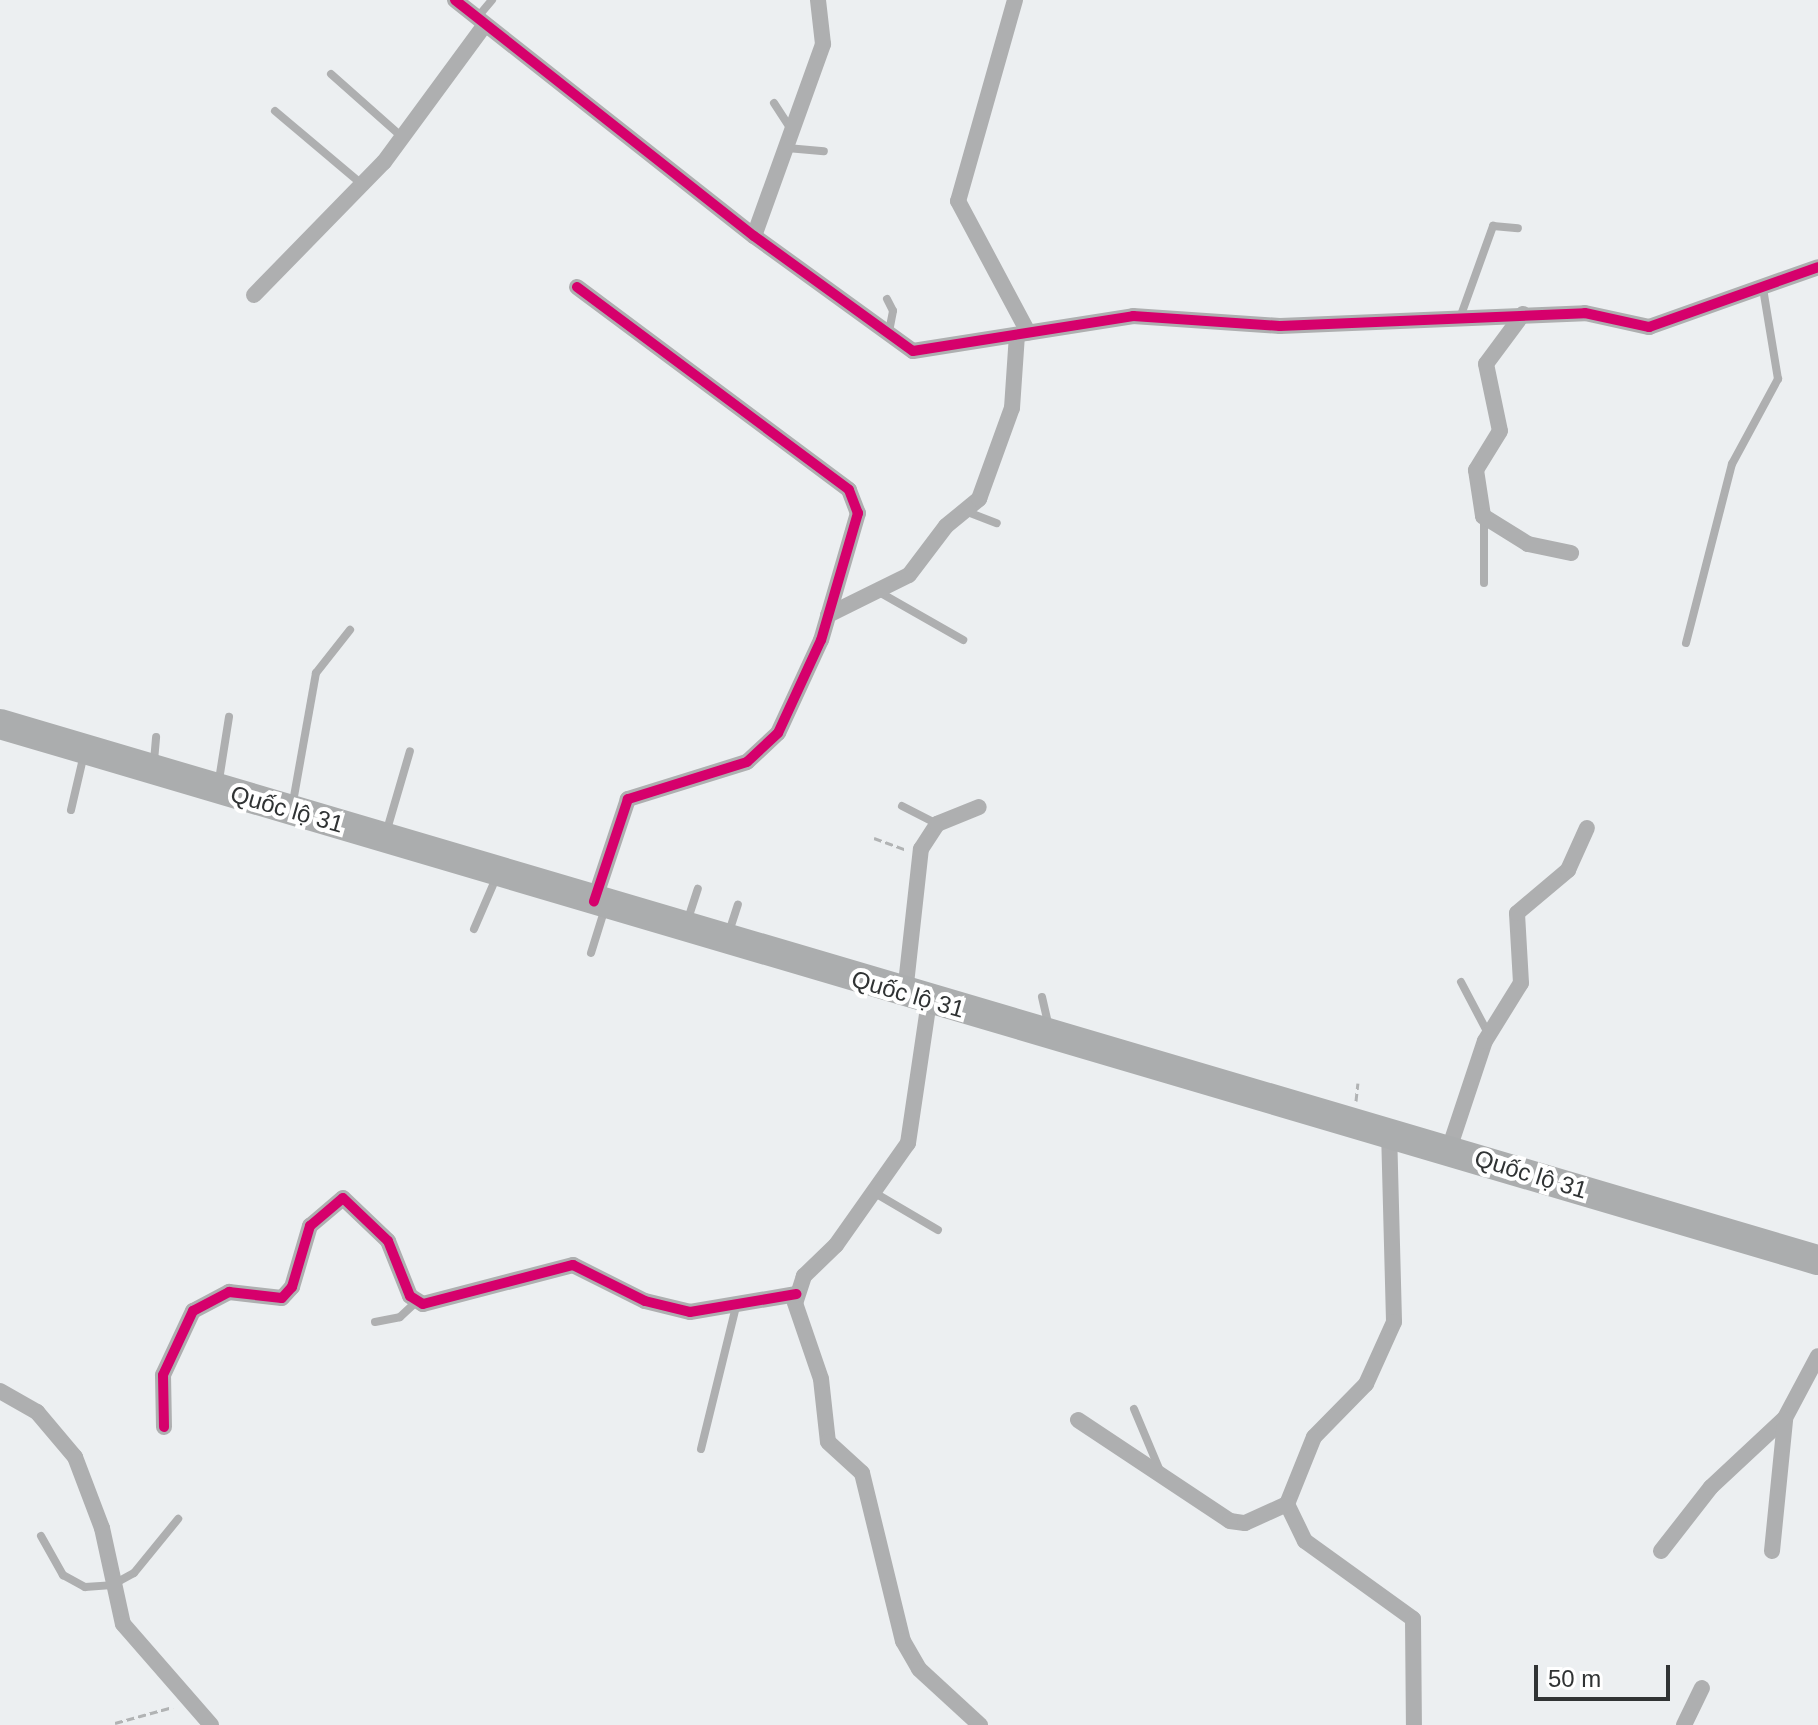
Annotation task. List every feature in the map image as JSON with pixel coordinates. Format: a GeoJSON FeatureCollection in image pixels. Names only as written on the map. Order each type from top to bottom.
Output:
{"type":"FeatureCollection","features":[{"type":"Feature","properties":{"kind":"highway","name":"Quốc lộ 31"},"geometry":{"type":"LineString","coordinates":[[0,724],[917,997],[1389,1130],[1818,1260]]}},
{"type":"Feature","properties":{"kind":"street"},"geometry":{"type":"LineString","coordinates":[[455,0],[479,24],[754,236],[888,335],[921,352],[1111,316],[1280,326],[1461,315],[1585,313],[1649,327],[1818,267]]}},
{"type":"Feature","properties":{"kind":"street"},"geometry":{"type":"LineString","coordinates":[[754,236],[823,44],[818,0]]}},
{"type":"Feature","properties":{"kind":"street"},"geometry":{"type":"LineString","coordinates":[[828,615],[909,575],[964,511],[979,499],[1012,408],[1023,333],[958,201],[1015,0]]}},
{"type":"Feature","properties":{"kind":"street"},"geometry":{"type":"LineString","coordinates":[[254,295],[363,185],[402,137],[479,24]]}},
{"type":"Feature","properties":{"kind":"street"},"geometry":{"type":"LineString","coordinates":[[577,287],[855,497],[858,513],[828,615],[788,716],[766,748],[747,762],[622,805],[600,903]]}},
{"type":"Feature","properties":{"kind":"street"},"geometry":{"type":"LineString","coordinates":[[1523,314],[1486,364],[1500,431],[1476,470],[1484,521],[1528,544],[1571,553]]}},
{"type":"Feature","properties":{"kind":"street"},"geometry":{"type":"LineString","coordinates":[[164,1427],[163,1375],[193,1311],[229,1292],[282,1298],[292,1287],[310,1226],[336,1200],[349,1199],[388,1241],[416,1302],[573,1265],[671,1309],[736,1307],[796,1294],[875,1193],[912,1130],[921,854],[937,824],[979,807]]}},
{"type":"Feature","properties":{"kind":"street"},"geometry":{"type":"LineString","coordinates":[[1449,1149],[1489,1035],[1521,983],[1517,913],[1568,870],[1587,828]]}},
{"type":"Feature","properties":{"kind":"street"},"geometry":{"type":"LineString","coordinates":[[1078,1420],[1238,1524],[1287,1504],[1314,1437],[1366,1384],[1394,1322],[1389,1130]]}},
{"type":"Feature","properties":{"kind":"street"},"geometry":{"type":"LineString","coordinates":[[796,1294],[821,1379],[828,1442],[862,1473],[903,1641],[919,1669],[980,1725]]}},
{"type":"Feature","properties":{"kind":"street"},"geometry":{"type":"LineString","coordinates":[[1661,1551],[1711,1487],[1785,1418],[1818,1356]]}},
{"type":"Feature","properties":{"kind":"street"},"geometry":{"type":"LineString","coordinates":[[0,1391],[37,1412],[75,1457],[102,1528],[112,1585],[132,1639],[211,1725]]}},
{"type":"Feature","properties":{"kind":"street"},"geometry":{"type":"LineString","coordinates":[[1772,1551],[1785,1418]]}},
{"type":"Feature","properties":{"kind":"street"},"geometry":{"type":"LineString","coordinates":[[1287,1504],[1305,1541],[1413,1619],[1414,1725]]}},
{"type":"Feature","properties":{"kind":"street"},"geometry":{"type":"LineString","coordinates":[[1684,1725],[1702,1688]]}},
{"type":"Feature","properties":{"kind":"lane"},"geometry":{"type":"LineString","coordinates":[[479,24],[492,0]]}},
{"type":"Feature","properties":{"kind":"lane"},"geometry":{"type":"LineString","coordinates":[[331,74],[402,137]]}},
{"type":"Feature","properties":{"kind":"lane"},"geometry":{"type":"LineString","coordinates":[[774,103],[790,140],[824,151]]}},
{"type":"Feature","properties":{"kind":"lane"},"geometry":{"type":"LineString","coordinates":[[275,111],[363,185]]}},
{"type":"Feature","properties":{"kind":"lane"},"geometry":{"type":"LineString","coordinates":[[1461,315],[1493,226],[1518,228]]}},
{"type":"Feature","properties":{"kind":"lane"},"geometry":{"type":"LineString","coordinates":[[1686,643],[1732,464],[1778,379],[1763,288]]}},
{"type":"Feature","properties":{"kind":"lane"},"geometry":{"type":"LineString","coordinates":[[887,299],[893,311],[888,335]]}},
{"type":"Feature","properties":{"kind":"lane"},"geometry":{"type":"LineString","coordinates":[[964,511],[997,523]]}},
{"type":"Feature","properties":{"kind":"lane"},"geometry":{"type":"LineString","coordinates":[[1484,521],[1484,583]]}},
{"type":"Feature","properties":{"kind":"lane"},"geometry":{"type":"LineString","coordinates":[[879,592],[963,640]]}},
{"type":"Feature","properties":{"kind":"lane"},"geometry":{"type":"LineString","coordinates":[[291,811],[316,673],[350,630]]}},
{"type":"Feature","properties":{"kind":"lane"},"geometry":{"type":"LineString","coordinates":[[218,789],[229,717]]}},
{"type":"Feature","properties":{"kind":"lane"},"geometry":{"type":"LineString","coordinates":[[153,770],[156,737]]}},
{"type":"Feature","properties":{"kind":"lane"},"geometry":{"type":"LineString","coordinates":[[71,810],[85,750]]}},
{"type":"Feature","properties":{"kind":"lane"},"geometry":{"type":"LineString","coordinates":[[385,838],[410,751]]}},
{"type":"Feature","properties":{"kind":"lane"},"geometry":{"type":"LineString","coordinates":[[902,806],[937,824]]}},
{"type":"Feature","properties":{"kind":"lane"},"geometry":{"type":"LineString","coordinates":[[474,929],[498,873]]}},
{"type":"Feature","properties":{"kind":"lane"},"geometry":{"type":"LineString","coordinates":[[685,926],[698,889]]}},
{"type":"Feature","properties":{"kind":"lane"},"geometry":{"type":"LineString","coordinates":[[591,953],[600,903]]}},
{"type":"Feature","properties":{"kind":"lane"},"geometry":{"type":"LineString","coordinates":[[727,939],[738,905]]}},
{"type":"Feature","properties":{"kind":"lane"},"geometry":{"type":"LineString","coordinates":[[1461,982],[1489,1035]]}},
{"type":"Feature","properties":{"kind":"lane"},"geometry":{"type":"LineString","coordinates":[[1042,997],[1050,1035]]}},
{"type":"Feature","properties":{"kind":"lane"},"geometry":{"type":"LineString","coordinates":[[875,1193],[938,1230]]}},
{"type":"Feature","properties":{"kind":"lane"},"geometry":{"type":"LineString","coordinates":[[375,1322],[400,1317],[416,1302]]}},
{"type":"Feature","properties":{"kind":"lane"},"geometry":{"type":"LineString","coordinates":[[701,1449],[736,1307]]}},
{"type":"Feature","properties":{"kind":"lane"},"geometry":{"type":"LineString","coordinates":[[1134,1409],[1161,1473]]}},
{"type":"Feature","properties":{"kind":"lane"},"geometry":{"type":"LineString","coordinates":[[41,1536],[63,1575],[85,1587],[112,1585],[134,1573],[178,1519]]}},
{"type":"Feature","properties":{"kind":"path"},"geometry":{"type":"LineString","coordinates":[[874,838],[921,854]]}},
{"type":"Feature","properties":{"kind":"path"},"geometry":{"type":"LineString","coordinates":[[115,1723],[190,1702]]}},
{"type":"Feature","properties":{"kind":"cycle path"},"geometry":{"type":"LineString","coordinates":[[455,0],[754,236],[913,351],[1133,316],[1280,326],[1585,313],[1649,327],[1818,267]]}},
{"type":"Feature","properties":{"kind":"cycle path"},"geometry":{"type":"LineString","coordinates":[[577,287],[849,490],[858,513],[821,640],[778,733],[747,762],[628,799],[594,901]]}},
{"type":"Feature","properties":{"kind":"cycle path"},"geometry":{"type":"LineString","coordinates":[[164,1427],[163,1375],[193,1311],[229,1292],[282,1298],[292,1287],[310,1226],[343,1198],[388,1241],[410,1296],[423,1304],[573,1265],[645,1301],[690,1312],[796,1294]]}}]}
